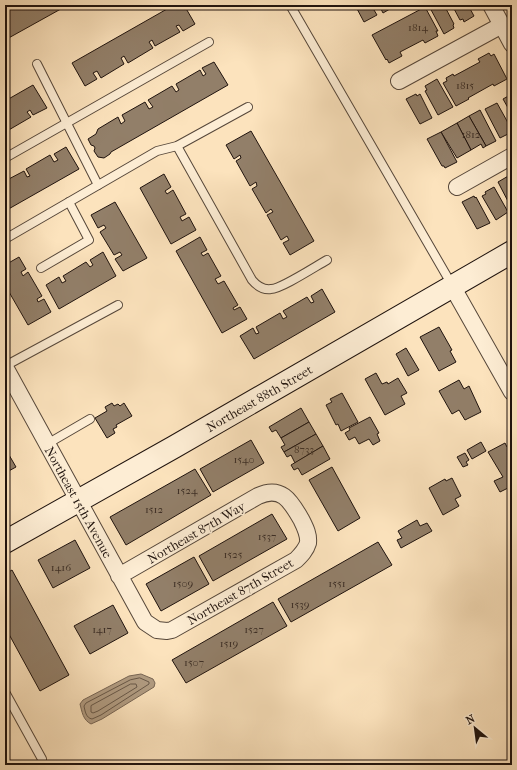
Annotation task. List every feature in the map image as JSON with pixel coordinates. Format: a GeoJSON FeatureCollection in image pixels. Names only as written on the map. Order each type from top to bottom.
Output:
{"type":"FeatureCollection","features":[{"type":"Feature","properties":{"kind":"street"},"geometry":{"type":"LineString","coordinates":[[491,5],[512,44]]}},
{"type":"Feature","properties":{"kind":"street"},"geometry":{"type":"LineString","coordinates":[[399,81],[502,25]]}},
{"type":"Feature","properties":{"kind":"street"},"geometry":{"type":"LineString","coordinates":[[456,186],[512,156]]}},
{"type":"Feature","properties":{"kind":"street","name":"Northeast 88th Street"},"geometry":{"type":"LineString","coordinates":[[5,542],[174,447],[512,252]]}},
{"type":"Feature","properties":{"kind":"street"},"geometry":{"type":"LineString","coordinates":[[452,286],[512,392]]}},
{"type":"Feature","properties":{"kind":"street","name":"Northeast 15th Avenue"},"geometry":{"type":"LineString","coordinates":[[5,366],[145,622],[159,631]]}},
{"type":"Feature","properties":{"kind":"street","name":"Northeast 87th Way"},"geometry":{"type":"LineString","coordinates":[[119,576],[258,496],[268,493],[275,493]]}},
{"type":"Feature","properties":{"kind":"street","name":"Northeast 87th Street"},"geometry":{"type":"LineString","coordinates":[[159,631],[172,630],[296,560],[303,554],[307,547],[307,530],[288,498],[281,494],[275,493]]}},
{"type":"Feature","properties":{"kind":"lane"},"geometry":{"type":"LineString","coordinates":[[290,5],[452,286]]}},
{"type":"Feature","properties":{"kind":"lane"},"geometry":{"type":"LineString","coordinates":[[5,158],[209,42]]}},
{"type":"Feature","properties":{"kind":"lane"},"geometry":{"type":"LineString","coordinates":[[37,64],[98,185]]}},
{"type":"Feature","properties":{"kind":"lane"},"geometry":{"type":"LineString","coordinates":[[5,239],[157,151],[177,146],[248,106]]}},
{"type":"Feature","properties":{"kind":"lane"},"geometry":{"type":"LineString","coordinates":[[177,146],[252,280],[257,285],[266,289],[278,288],[327,260]]}},
{"type":"Feature","properties":{"kind":"lane"},"geometry":{"type":"LineString","coordinates":[[41,268],[89,240],[69,202]]}},
{"type":"Feature","properties":{"kind":"lane"},"geometry":{"type":"LineString","coordinates":[[5,366],[118,305]]}},
{"type":"Feature","properties":{"kind":"lane"},"geometry":{"type":"LineString","coordinates":[[47,444],[90,419]]}},
{"type":"Feature","properties":{"kind":"lane"},"geometry":{"type":"LineString","coordinates":[[5,692],[42,759]]}},
{"type":"Feature","properties":{"kind":"water"},"geometry":{"type":"Polygon","coordinates":[[[141,674],[153,679],[155,683],[154,687],[102,719],[91,724],[86,720],[83,716],[80,704],[83,700],[129,676],[141,674]]]}},
{"type":"Feature","properties":{"kind":"building"},"geometry":{"type":"Polygon","coordinates":[[[17,5],[68,5],[5,40],[5,10],[13,6],[15,9],[18,7],[17,5]]]}},
{"type":"Feature","properties":{"kind":"building"},"geometry":{"type":"Polygon","coordinates":[[[174,5],[184,5],[195,24],[183,31],[179,25],[176,26],[180,32],[155,46],[152,40],[149,42],[153,48],[128,63],[124,56],[121,58],[124,64],[101,78],[97,71],[93,73],[97,79],[85,86],[72,63],[174,5]]]}},
{"type":"Feature","properties":{"kind":"building"},"geometry":{"type":"Polygon","coordinates":[[[355,5],[371,5],[377,15],[364,22],[355,5]]]}},
{"type":"Feature","properties":{"kind":"building"},"geometry":{"type":"Polygon","coordinates":[[[379,5],[395,5],[395,6],[383,13],[379,5]]]}},
{"type":"Feature","properties":{"kind":"building"},"geometry":{"type":"Polygon","coordinates":[[[444,5],[454,24],[454,28],[444,34],[429,6],[444,5]]]}},
{"type":"Feature","properties":{"kind":"building"},"geometry":{"type":"Polygon","coordinates":[[[452,5],[468,5],[474,16],[464,22],[463,19],[460,20],[452,5]]]}},
{"type":"Feature","properties":{"kind":"building"},"geometry":{"type":"Polygon","coordinates":[[[425,7],[438,31],[436,31],[438,36],[425,43],[423,40],[400,52],[402,56],[389,63],[372,35],[425,7]]]}},
{"type":"Feature","properties":{"kind":"building"},"geometry":{"type":"Polygon","coordinates":[[[489,53],[491,56],[494,54],[507,79],[494,86],[493,84],[456,106],[443,83],[447,81],[446,78],[453,74],[454,76],[480,62],[478,59],[489,53]]]}},
{"type":"Feature","properties":{"kind":"building"},"geometry":{"type":"Polygon","coordinates":[[[214,62],[228,85],[111,152],[104,158],[98,157],[94,151],[94,146],[91,145],[88,139],[96,134],[98,129],[118,117],[121,124],[125,121],[122,115],[145,102],[149,109],[153,107],[148,100],[172,86],[176,92],[179,90],[176,84],[200,70],[203,76],[206,74],[202,68],[214,62]]]}},
{"type":"Feature","properties":{"kind":"building"},"geometry":{"type":"Polygon","coordinates":[[[437,79],[453,107],[438,115],[425,91],[427,90],[425,86],[437,79]]]}},
{"type":"Feature","properties":{"kind":"building"},"geometry":{"type":"Polygon","coordinates":[[[33,85],[47,108],[33,115],[30,110],[27,112],[31,117],[7,131],[5,128],[5,101],[33,85]]]}},
{"type":"Feature","properties":{"kind":"building"},"geometry":{"type":"Polygon","coordinates":[[[416,94],[417,96],[420,94],[432,118],[420,124],[406,99],[416,94]]]}},
{"type":"Feature","properties":{"kind":"building"},"geometry":{"type":"Polygon","coordinates":[[[512,94],[512,115],[503,99],[512,94]]]}},
{"type":"Feature","properties":{"kind":"building"},"geometry":{"type":"Polygon","coordinates":[[[497,103],[512,130],[512,132],[500,138],[485,109],[497,103]]]}},
{"type":"Feature","properties":{"kind":"building"},"geometry":{"type":"Polygon","coordinates":[[[480,110],[496,141],[486,146],[469,116],[480,110]]]}},
{"type":"Feature","properties":{"kind":"building"},"geometry":{"type":"Polygon","coordinates":[[[469,116],[486,146],[483,148],[481,144],[471,150],[457,123],[469,116]]]}},
{"type":"Feature","properties":{"kind":"building"},"geometry":{"type":"Polygon","coordinates":[[[457,123],[471,150],[457,158],[441,132],[457,123]]]}},
{"type":"Feature","properties":{"kind":"building"},"geometry":{"type":"Polygon","coordinates":[[[251,131],[314,241],[290,255],[283,243],[289,240],[287,236],[281,240],[267,215],[273,212],[271,209],[266,213],[252,189],[257,186],[256,182],[250,186],[236,161],[241,158],[240,155],[234,159],[226,145],[251,131]]]}},
{"type":"Feature","properties":{"kind":"building"},"geometry":{"type":"Polygon","coordinates":[[[441,132],[457,162],[445,168],[442,166],[427,139],[441,132]]]}},
{"type":"Feature","properties":{"kind":"building"},"geometry":{"type":"Polygon","coordinates":[[[66,147],[79,169],[5,211],[5,181],[24,171],[27,177],[30,176],[26,169],[50,155],[54,162],[58,160],[54,154],[66,147]]]}},
{"type":"Feature","properties":{"kind":"building"},"geometry":{"type":"Polygon","coordinates":[[[164,174],[171,187],[165,191],[167,194],[173,190],[186,214],[180,217],[182,221],[189,217],[196,230],[171,244],[140,188],[164,174]]]}},
{"type":"Feature","properties":{"kind":"building"},"geometry":{"type":"Polygon","coordinates":[[[510,175],[512,178],[512,209],[498,182],[510,175]]]}},
{"type":"Feature","properties":{"kind":"building"},"geometry":{"type":"Polygon","coordinates":[[[494,187],[508,212],[496,220],[482,196],[486,194],[485,192],[494,187]]]}},
{"type":"Feature","properties":{"kind":"building"},"geometry":{"type":"Polygon","coordinates":[[[474,196],[475,198],[476,197],[490,223],[477,229],[462,202],[474,196]]]}},
{"type":"Feature","properties":{"kind":"building"},"geometry":{"type":"Polygon","coordinates":[[[115,202],[147,258],[123,271],[115,259],[122,255],[120,252],[114,255],[100,232],[106,228],[104,225],[98,228],[91,215],[115,202]]]}},
{"type":"Feature","properties":{"kind":"building"},"geometry":{"type":"Polygon","coordinates":[[[200,237],[207,250],[201,253],[203,256],[208,253],[221,276],[215,279],[218,284],[224,281],[238,305],[233,308],[234,310],[240,307],[247,319],[222,333],[176,251],[200,237]]]}},
{"type":"Feature","properties":{"kind":"building"},"geometry":{"type":"Polygon","coordinates":[[[103,252],[116,276],[59,309],[46,285],[59,277],[62,283],[66,281],[63,276],[86,262],[90,267],[93,265],[90,260],[103,252]]]}},
{"type":"Feature","properties":{"kind":"building"},"geometry":{"type":"Polygon","coordinates":[[[19,257],[26,269],[21,272],[23,276],[28,272],[42,296],[37,299],[38,302],[44,299],[51,312],[28,325],[5,285],[5,265],[19,257]]]}},
{"type":"Feature","properties":{"kind":"building"},"geometry":{"type":"Polygon","coordinates":[[[322,289],[335,312],[254,359],[240,336],[253,328],[256,334],[259,333],[256,327],[280,313],[283,319],[287,317],[283,311],[307,297],[311,303],[314,302],[311,296],[322,289]]]}},
{"type":"Feature","properties":{"kind":"building"},"geometry":{"type":"Polygon","coordinates":[[[439,327],[452,350],[450,351],[456,362],[439,371],[420,337],[439,327]]]}},
{"type":"Feature","properties":{"kind":"building"},"geometry":{"type":"Polygon","coordinates":[[[406,348],[419,370],[408,376],[396,354],[406,348]]]}},
{"type":"Feature","properties":{"kind":"building"},"geometry":{"type":"Polygon","coordinates":[[[376,373],[382,384],[387,382],[388,384],[398,378],[407,393],[401,396],[405,404],[385,415],[365,379],[376,373]]]}},
{"type":"Feature","properties":{"kind":"building"},"geometry":{"type":"Polygon","coordinates":[[[459,380],[464,389],[469,386],[481,412],[465,420],[459,410],[452,414],[439,391],[459,380]]]}},
{"type":"Feature","properties":{"kind":"building"},"geometry":{"type":"Polygon","coordinates":[[[342,393],[358,422],[341,431],[338,424],[336,425],[326,405],[332,402],[330,399],[342,393]]]}},
{"type":"Feature","properties":{"kind":"building"},"geometry":{"type":"Polygon","coordinates":[[[112,403],[114,406],[118,404],[120,406],[124,403],[132,416],[116,425],[117,427],[113,429],[115,433],[107,438],[95,418],[107,411],[105,407],[112,403]]]}},
{"type":"Feature","properties":{"kind":"building"},"geometry":{"type":"Polygon","coordinates":[[[301,408],[309,422],[281,438],[276,430],[272,432],[269,427],[301,408]]]}},
{"type":"Feature","properties":{"kind":"building"},"geometry":{"type":"Polygon","coordinates":[[[370,417],[379,433],[377,434],[380,441],[373,445],[369,439],[359,444],[355,437],[349,440],[345,433],[350,430],[349,428],[370,417]]]}},
{"type":"Feature","properties":{"kind":"building"},"geometry":{"type":"Polygon","coordinates":[[[309,422],[316,434],[284,452],[281,447],[285,445],[281,438],[309,422]]]}},
{"type":"Feature","properties":{"kind":"building"},"geometry":{"type":"Polygon","coordinates":[[[316,434],[323,446],[295,463],[291,455],[287,457],[284,452],[316,434]]]}},
{"type":"Feature","properties":{"kind":"building"},"geometry":{"type":"Polygon","coordinates":[[[251,440],[264,463],[213,492],[200,469],[251,440]]]}},
{"type":"Feature","properties":{"kind":"building"},"geometry":{"type":"Polygon","coordinates":[[[481,442],[486,451],[472,459],[467,450],[481,442]]]}},
{"type":"Feature","properties":{"kind":"building"},"geometry":{"type":"Polygon","coordinates":[[[505,443],[507,447],[512,446],[512,491],[508,488],[500,492],[494,481],[503,477],[488,452],[505,443]]]}},
{"type":"Feature","properties":{"kind":"building"},"geometry":{"type":"Polygon","coordinates":[[[323,446],[330,459],[302,475],[298,468],[294,470],[291,465],[323,446]]]}},
{"type":"Feature","properties":{"kind":"building"},"geometry":{"type":"Polygon","coordinates":[[[5,448],[16,467],[5,473],[5,448]]]}},
{"type":"Feature","properties":{"kind":"building"},"geometry":{"type":"Polygon","coordinates":[[[465,453],[469,460],[466,462],[468,465],[463,467],[457,457],[465,453]]]}},
{"type":"Feature","properties":{"kind":"building"},"geometry":{"type":"Polygon","coordinates":[[[332,467],[360,518],[338,531],[309,480],[332,467]]]}},
{"type":"Feature","properties":{"kind":"building"},"geometry":{"type":"Polygon","coordinates":[[[195,469],[211,495],[126,545],[110,517],[195,469]]]}},
{"type":"Feature","properties":{"kind":"building"},"geometry":{"type":"Polygon","coordinates":[[[452,478],[461,496],[455,499],[459,506],[443,515],[429,488],[445,479],[446,481],[452,478]]]}},
{"type":"Feature","properties":{"kind":"building"},"geometry":{"type":"Polygon","coordinates":[[[272,514],[287,539],[213,581],[199,556],[272,514]]]}},
{"type":"Feature","properties":{"kind":"building"},"geometry":{"type":"Polygon","coordinates":[[[417,520],[420,526],[427,523],[432,531],[401,548],[397,540],[402,538],[398,531],[417,520]]]}},
{"type":"Feature","properties":{"kind":"building"},"geometry":{"type":"Polygon","coordinates":[[[75,540],[90,568],[53,588],[38,560],[75,540]]]}},
{"type":"Feature","properties":{"kind":"building"},"geometry":{"type":"Polygon","coordinates":[[[378,542],[392,565],[291,622],[278,599],[378,542]]]}},
{"type":"Feature","properties":{"kind":"building"},"geometry":{"type":"Polygon","coordinates":[[[194,557],[209,584],[161,611],[146,584],[194,557]]]}},
{"type":"Feature","properties":{"kind":"building"},"geometry":{"type":"Polygon","coordinates":[[[12,570],[69,675],[40,691],[5,627],[5,574],[12,570]]]}},
{"type":"Feature","properties":{"kind":"building"},"geometry":{"type":"Polygon","coordinates":[[[273,602],[287,626],[186,683],[172,660],[273,602]]]}},
{"type":"Feature","properties":{"kind":"building"},"geometry":{"type":"Polygon","coordinates":[[[113,605],[128,633],[90,654],[74,626],[113,605]]]}}]}
